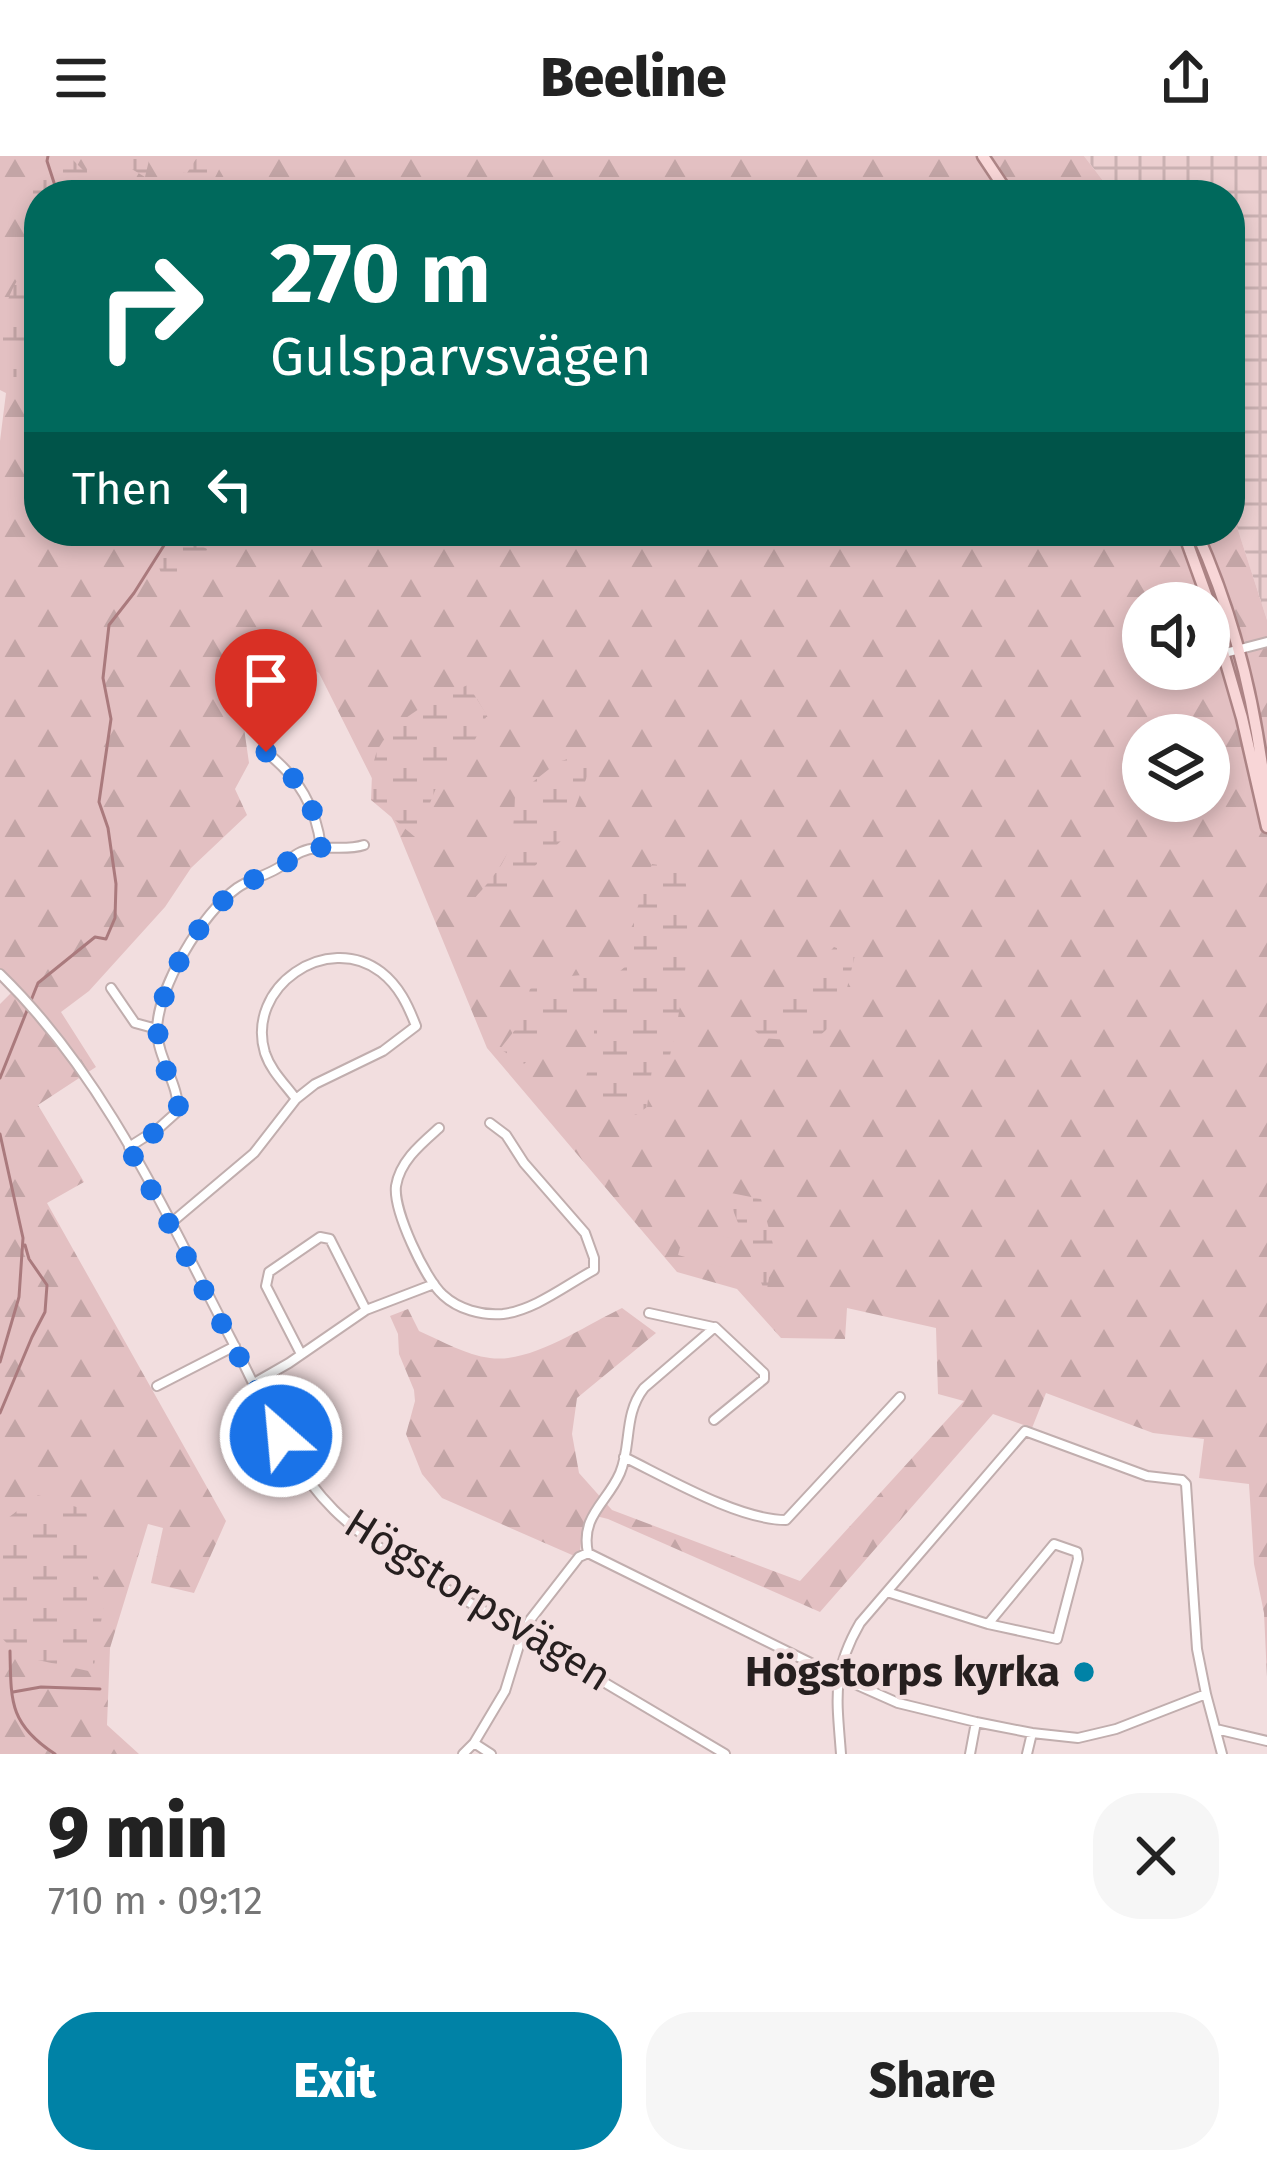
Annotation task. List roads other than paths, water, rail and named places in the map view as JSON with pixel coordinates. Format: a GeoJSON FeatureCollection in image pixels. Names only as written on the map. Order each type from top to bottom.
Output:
{"type":"FeatureCollection","features":[{"type":"Feature","properties":{"kind":"main road"},"geometry":{"type":"LineString","coordinates":[[1188,546],[1201,582]]}},
{"type":"Feature","properties":{"kind":"main road"},"geometry":{"type":"LineString","coordinates":[[1201,546],[1239,650],[1267,808]]}},
{"type":"Feature","properties":{"kind":"main road"},"geometry":{"type":"LineString","coordinates":[[1230,674],[1267,827]]}},
{"type":"Feature","properties":{"kind":"street"},"geometry":{"type":"LineString","coordinates":[[1230,652],[1267,643]]}},
{"type":"Feature","properties":{"kind":"street"},"geometry":{"type":"LineString","coordinates":[[266,752],[294,777],[320,827],[321,848]]}},
{"type":"Feature","properties":{"kind":"street"},"geometry":{"type":"LineString","coordinates":[[129,1148],[170,1120],[179,1107],[158,1029],[169,986],[212,912],[236,889],[306,849],[349,849],[364,844]]}},
{"type":"Feature","properties":{"kind":"street"},"geometry":{"type":"LineString","coordinates":[[171,1223],[254,1153],[296,1099],[315,1084],[383,1051],[416,1026],[393,982],[378,969],[361,961],[321,959],[301,967],[274,993],[262,1026],[265,1053],[296,1099]]}},
{"type":"Feature","properties":{"kind":"street","name":"Högstorpsvägen"},"geometry":{"type":"LineString","coordinates":[[0,974],[72,1055],[171,1223],[292,1456],[331,1507],[391,1556],[725,1754]]}},
{"type":"Feature","properties":{"kind":"street"},"geometry":{"type":"LineString","coordinates":[[111,988],[135,1022],[158,1029]]}},
{"type":"Feature","properties":{"kind":"street"},"geometry":{"type":"LineString","coordinates":[[439,1128],[403,1165],[396,1186],[397,1209],[443,1296],[476,1312],[499,1315],[522,1310],[594,1270],[594,1258],[585,1233],[506,1135],[490,1123]]}},
{"type":"Feature","properties":{"kind":"street"},"geometry":{"type":"LineString","coordinates":[[301,1354],[266,1286],[269,1272],[320,1237],[330,1239],[366,1310]]}},
{"type":"Feature","properties":{"kind":"street"},"geometry":{"type":"LineString","coordinates":[[254,1383],[366,1310],[434,1284]]}},
{"type":"Feature","properties":{"kind":"street"},"geometry":{"type":"LineString","coordinates":[[649,1312],[715,1327],[764,1373],[764,1379],[714,1420]]}},
{"type":"Feature","properties":{"kind":"street"},"geometry":{"type":"LineString","coordinates":[[588,1553],[587,1525],[620,1472],[636,1398],[715,1327]]}},
{"type":"Feature","properties":{"kind":"street"},"geometry":{"type":"LineString","coordinates":[[157,1386],[235,1346]]}},
{"type":"Feature","properties":{"kind":"street"},"geometry":{"type":"LineString","coordinates":[[624,1457],[726,1505],[786,1520],[900,1397]]}},
{"type":"Feature","properties":{"kind":"street"},"geometry":{"type":"LineString","coordinates":[[842,1754],[837,1676],[846,1646],[860,1623],[1025,1431],[1147,1476],[1186,1484],[1195,1626],[1205,1694],[1222,1754]]}},
{"type":"Feature","properties":{"kind":"street"},"geometry":{"type":"LineString","coordinates":[[887,1592],[988,1624],[1057,1639],[1077,1552],[1054,1544],[988,1624]]}},
{"type":"Feature","properties":{"kind":"street"},"geometry":{"type":"LineString","coordinates":[[463,1754],[505,1690],[524,1633],[579,1558],[588,1553]]}},
{"type":"Feature","properties":{"kind":"street"},"geometry":{"type":"LineString","coordinates":[[588,1553],[898,1703],[976,1722],[1078,1738],[1116,1729],[1205,1694]]}},
{"type":"Feature","properties":{"kind":"street"},"geometry":{"type":"LineString","coordinates":[[970,1754],[976,1722]]}},
{"type":"Feature","properties":{"kind":"street"},"geometry":{"type":"LineString","coordinates":[[1216,1730],[1267,1742]]}},
{"type":"Feature","properties":{"kind":"street"},"geometry":{"type":"LineString","coordinates":[[1028,1754],[1032,1733]]}},
{"type":"Feature","properties":{"kind":"street"},"geometry":{"type":"LineString","coordinates":[[473,1744],[490,1754]]}},
{"type":"Feature","properties":{"kind":"waterway"},"geometry":{"type":"LineString","coordinates":[[48,156],[53,180]]}},
{"type":"Feature","properties":{"kind":"waterway"},"geometry":{"type":"LineString","coordinates":[[0,1078],[38,983],[95,937],[106,939],[115,918],[116,884],[99,802],[111,719],[103,678],[109,625],[164,546]]}},
{"type":"Feature","properties":{"kind":"waterway"},"geometry":{"type":"LineString","coordinates":[[0,1134],[23,1238],[19,1297],[0,1362]]}},
{"type":"Feature","properties":{"kind":"waterway"},"geometry":{"type":"LineString","coordinates":[[0,1413],[45,1312],[47,1285],[25,1245]]}},
{"type":"Feature","properties":{"kind":"waterway"},"geometry":{"type":"LineString","coordinates":[[10,1651],[16,1710],[29,1732],[55,1754]]}},
{"type":"Feature","properties":{"kind":"waterway"},"geometry":{"type":"LineString","coordinates":[[13,1692],[41,1687],[100,1689]]}},
{"type":"Feature","properties":{"kind":"place","name":"Högstorps kyrka"},"geometry":{"type":"Point","coordinates":[1084,1672]}}]}
